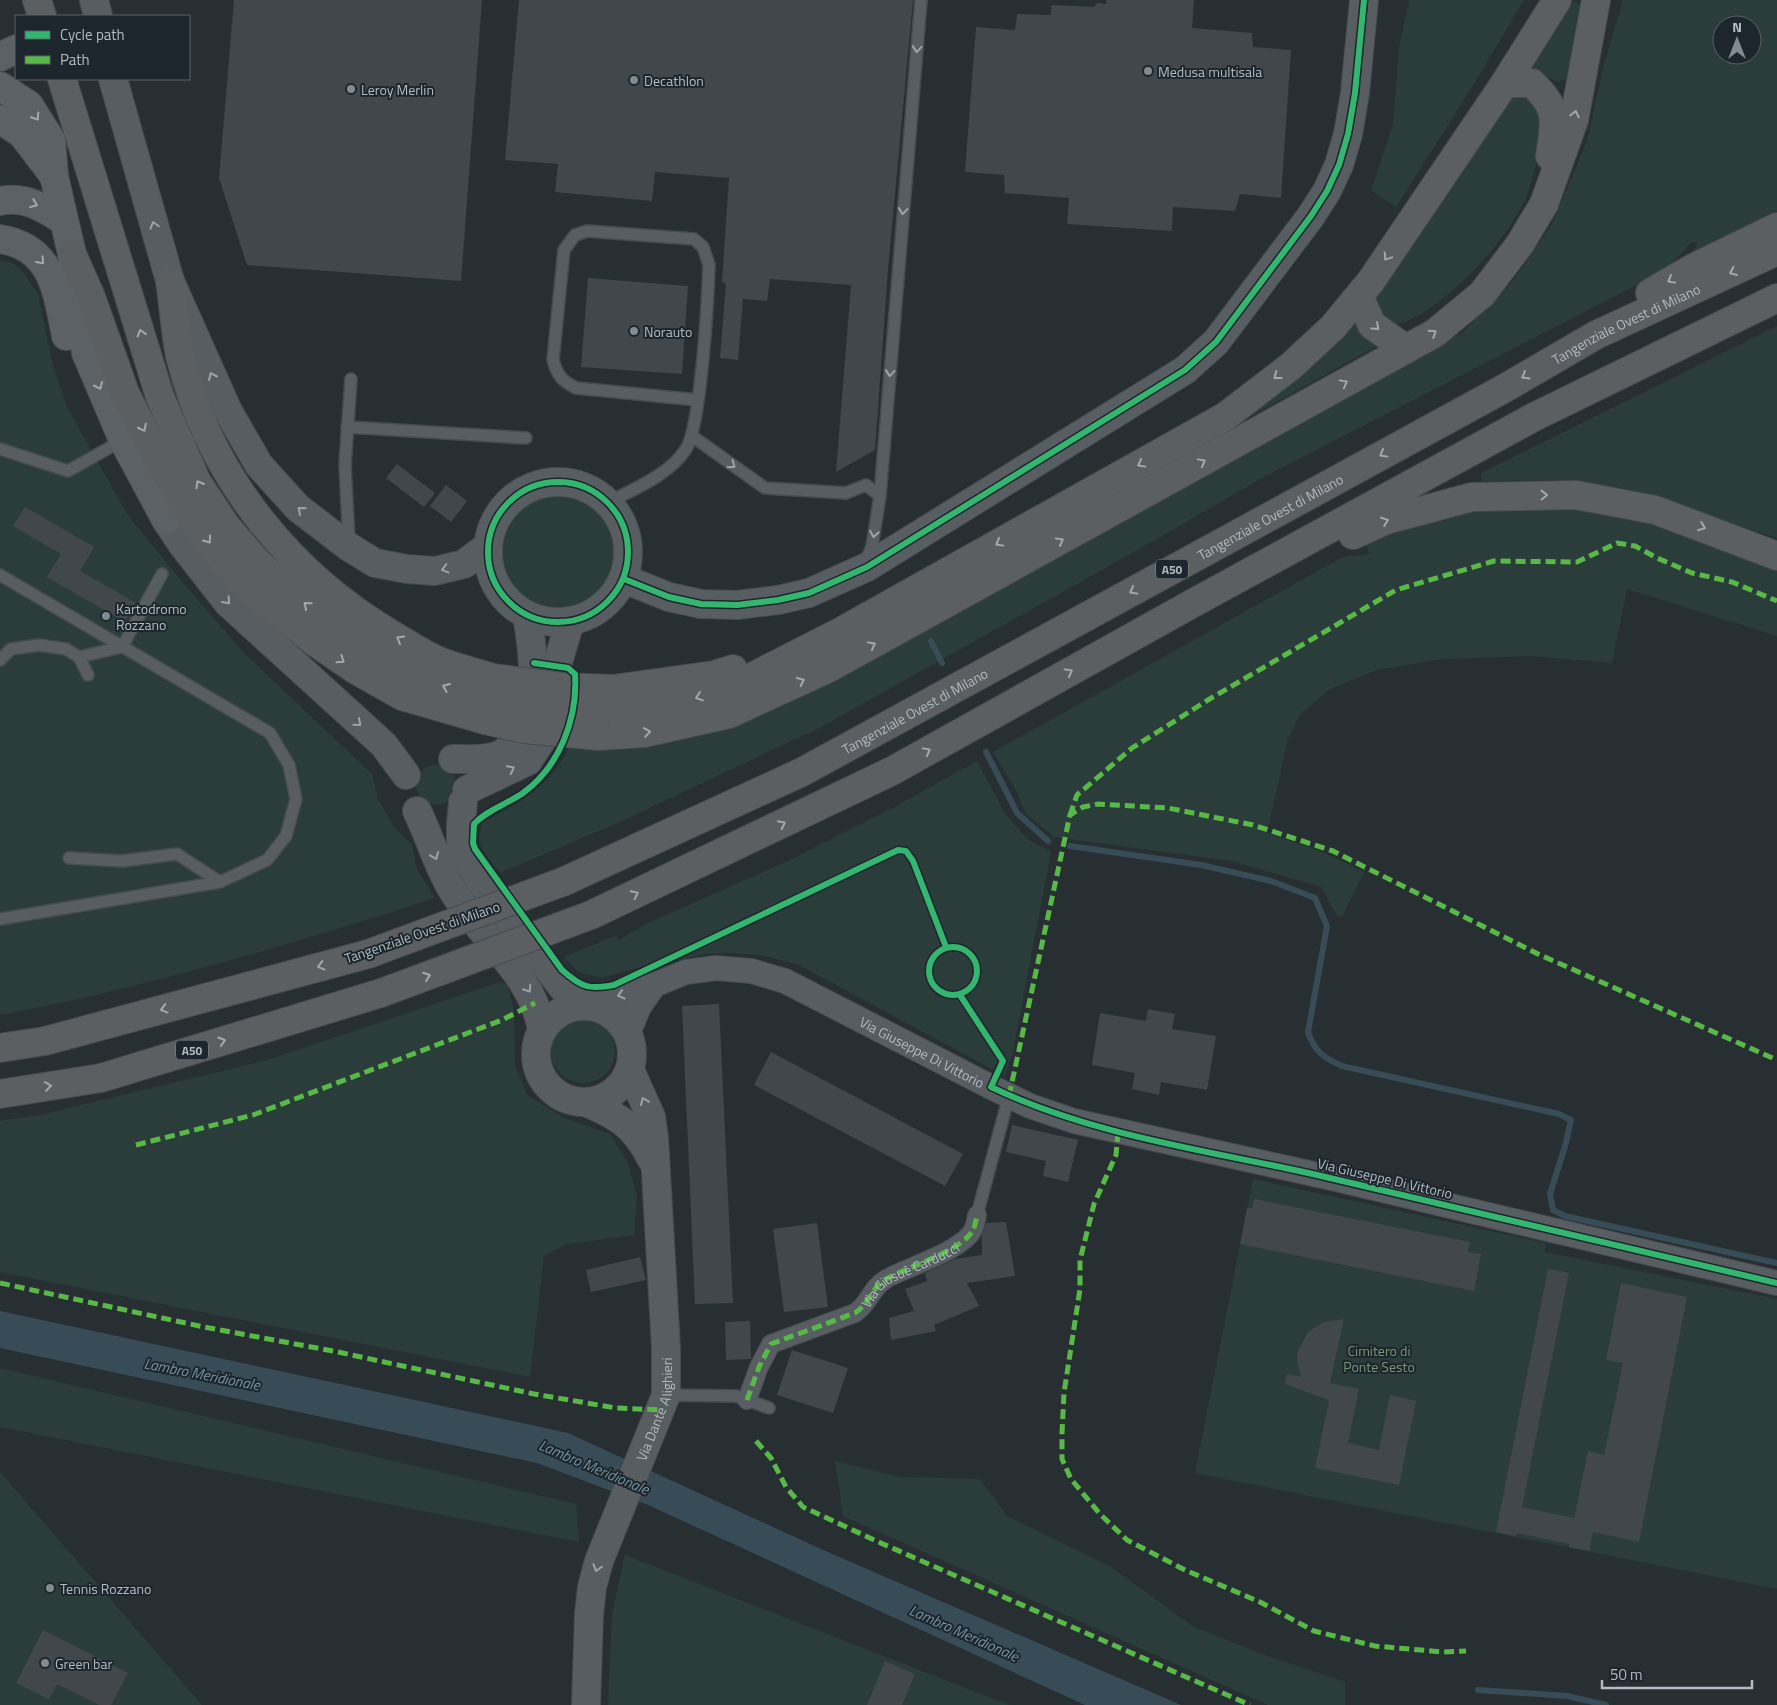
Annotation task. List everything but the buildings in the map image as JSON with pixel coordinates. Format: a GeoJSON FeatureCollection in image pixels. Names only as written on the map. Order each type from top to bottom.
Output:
{"type":"FeatureCollection","features":[{"type":"Feature","properties":{"kind":"highway"},"geometry":{"type":"LineString","coordinates":[[37,0],[43,15]]}},
{"type":"Feature","properties":{"kind":"highway"},"geometry":{"type":"LineString","coordinates":[[1414,217],[1534,0]]}},
{"type":"Feature","properties":{"kind":"highway"},"geometry":{"type":"LineString","coordinates":[[72,254],[91,297],[129,401],[164,470],[205,536],[236,578],[312,640],[356,670],[402,696],[490,700],[562,687],[611,700],[714,675],[807,648],[1226,416],[1291,366],[1333,327],[1358,296],[1506,84],[1557,0]]}},
{"type":"Feature","properties":{"kind":"highway"},"geometry":{"type":"LineString","coordinates":[[170,281],[181,359],[203,424],[232,481],[265,527],[315,580],[374,624],[438,661],[490,700],[524,729],[599,736],[644,733],[729,714],[829,668],[1435,333],[1482,294],[1520,244],[1544,204],[1574,120],[1596,0]]}},
{"type":"Feature","properties":{"kind":"highway"},"geometry":{"type":"LineString","coordinates":[[1582,80],[1610,0]]}},
{"type":"Feature","properties":{"kind":"highway"},"geometry":{"type":"LineString","coordinates":[[62,80],[160,397],[197,482],[226,526],[257,562],[327,623],[385,660],[451,690],[490,700]]}},
{"type":"Feature","properties":{"kind":"highway"},"geometry":{"type":"LineString","coordinates":[[1506,84],[1532,83],[1548,99],[1555,120],[1544,204]]}},
{"type":"Feature","properties":{"kind":"highway"},"geometry":{"type":"LineString","coordinates":[[1596,335],[1632,305],[1660,287],[1777,227]]}},
{"type":"Feature","properties":{"kind":"highway","name":"Tangenziale Ovest di Milano"},"geometry":{"type":"LineString","coordinates":[[0,1048],[45,1041],[368,954],[565,881],[802,772],[1496,392],[1596,335],[1777,251]]}},
{"type":"Feature","properties":{"kind":"highway"},"geometry":{"type":"LineString","coordinates":[[1358,296],[1372,325],[1406,349]]}},
{"type":"Feature","properties":{"kind":"highway","name":"A50"},"geometry":{"type":"LineString","coordinates":[[0,1094],[101,1078],[381,993],[591,915],[892,771],[1195,602],[1534,418],[1777,298]]}},
{"type":"Feature","properties":{"kind":"highway"},"geometry":{"type":"LineString","coordinates":[[1195,602],[1284,568],[1386,520],[1472,497],[1576,494],[1647,508],[1777,556]]}},
{"type":"Feature","properties":{"kind":"main road"},"geometry":{"type":"LineString","coordinates":[[43,15],[47,0]]}},
{"type":"Feature","properties":{"kind":"main road"},"geometry":{"type":"LineString","coordinates":[[0,57],[15,50]]}},
{"type":"Feature","properties":{"kind":"main road"},"geometry":{"type":"LineString","coordinates":[[0,86],[29,106],[51,140],[54,176],[72,254],[86,353],[117,443],[138,486],[166,520]]}},
{"type":"Feature","properties":{"kind":"main road"},"geometry":{"type":"LineString","coordinates":[[0,119],[22,134],[54,176]]}},
{"type":"Feature","properties":{"kind":"main road"},"geometry":{"type":"LineString","coordinates":[[0,201],[14,199],[28,201],[64,221]]}},
{"type":"Feature","properties":{"kind":"main road"},"geometry":{"type":"LineString","coordinates":[[0,239],[16,242],[27,248],[44,263],[52,276],[71,362],[80,392],[117,443]]}},
{"type":"Feature","properties":{"kind":"street"},"geometry":{"type":"LineString","coordinates":[[94,0],[98,15]]}},
{"type":"Feature","properties":{"kind":"street"},"geometry":{"type":"LineString","coordinates":[[624,579],[669,597],[701,604],[737,605],[778,600],[810,593],[864,569],[1186,370],[1216,342],[1312,216],[1327,191],[1339,165],[1348,134],[1356,94],[1364,0]]}},
{"type":"Feature","properties":{"kind":"street"},"geometry":{"type":"LineString","coordinates":[[113,80],[170,281],[228,412],[259,465],[298,508],[349,547],[375,563],[407,569],[435,571],[464,564],[488,546]]}},
{"type":"Feature","properties":{"kind":"street"},"geometry":{"type":"LineString","coordinates":[[546,482],[569,482],[590,488],[609,502],[621,519],[628,538],[629,559],[624,579],[611,599],[593,614],[570,621],[548,622],[527,615],[509,603],[496,587],[489,567],[488,546],[493,523],[506,504],[524,490],[546,482]]}},
{"type":"Feature","properties":{"kind":"street"},"geometry":{"type":"LineString","coordinates":[[166,520],[182,544],[228,603],[384,746],[406,774]]}},
{"type":"Feature","properties":{"kind":"street"},"geometry":{"type":"LineString","coordinates":[[527,615],[534,663],[533,696],[516,741],[502,754],[480,759],[453,759],[436,754],[426,756],[411,766],[406,774],[405,793],[427,832],[434,855],[454,892],[532,995],[542,1030]]}},
{"type":"Feature","properties":{"kind":"street"},"geometry":{"type":"LineString","coordinates":[[416,811],[436,818],[447,816],[456,810],[465,796],[528,761],[543,738],[554,702],[557,666],[570,621]]}},
{"type":"Feature","properties":{"kind":"street"},"geometry":{"type":"LineString","coordinates":[[453,759],[465,772],[465,796],[460,824],[461,848],[480,883],[563,988],[588,1006]]}},
{"type":"Feature","properties":{"kind":"street","name":"Via Giuseppe Di Vittorio"},"geometry":{"type":"LineString","coordinates":[[588,1006],[654,985],[686,972],[716,968],[751,971],[785,981],[1009,1096],[1074,1121],[1322,1176],[1777,1283]]}},
{"type":"Feature","properties":{"kind":"street"},"geometry":{"type":"LineString","coordinates":[[628,1033],[638,1007],[654,985]]}},
{"type":"Feature","properties":{"kind":"street"},"geometry":{"type":"LineString","coordinates":[[588,1006],[600,1008],[612,1014],[628,1033],[632,1051],[630,1070],[623,1082],[612,1093],[599,1100],[585,1102],[568,1099],[554,1091],[543,1078],[537,1063],[536,1046],[542,1030],[554,1016],[570,1008],[588,1006]]}},
{"type":"Feature","properties":{"kind":"street","name":"Via Dante Alighieri"},"geometry":{"type":"LineString","coordinates":[[586,1705],[592,1587],[599,1561],[666,1395],[666,1348],[655,1166],[650,1117],[630,1070]]}},
{"type":"Feature","properties":{"kind":"street","name":"Via Dante Alighieri"},"geometry":{"type":"LineString","coordinates":[[585,1102],[606,1110],[634,1130],[655,1166]]}},
{"type":"Feature","properties":{"kind":"street","name":"Via Giosuè Carducci"},"geometry":{"type":"LineString","coordinates":[[747,1400],[759,1366],[771,1344],[855,1314],[864,1307],[874,1288],[885,1280],[954,1248],[973,1231],[977,1215]]}},
{"type":"Feature","properties":{"kind":"lane"},"geometry":{"type":"LineString","coordinates":[[864,569],[872,546],[880,496],[921,0]]}},
{"type":"Feature","properties":{"kind":"lane"},"geometry":{"type":"LineString","coordinates":[[609,502],[658,477],[686,449],[692,436],[698,400],[709,285],[709,265],[703,247],[694,239],[587,231],[575,235],[564,250],[553,360],[556,373],[565,382],[576,388],[698,400]]}},
{"type":"Feature","properties":{"kind":"lane"},"geometry":{"type":"LineString","coordinates":[[349,547],[345,483],[351,379]]}},
{"type":"Feature","properties":{"kind":"lane"},"geometry":{"type":"LineString","coordinates":[[347,428],[526,438]]}},
{"type":"Feature","properties":{"kind":"lane"},"geometry":{"type":"LineString","coordinates":[[692,436],[765,488],[846,493],[866,485],[880,496]]}},
{"type":"Feature","properties":{"kind":"lane"},"geometry":{"type":"LineString","coordinates":[[0,449],[68,470],[117,443]]}},
{"type":"Feature","properties":{"kind":"lane"},"geometry":{"type":"LineString","coordinates":[[79,657],[122,647],[162,574]]}},
{"type":"Feature","properties":{"kind":"lane"},"geometry":{"type":"LineString","coordinates":[[0,575],[270,733],[289,765],[296,798],[286,836],[268,860],[220,882],[0,919]]}},
{"type":"Feature","properties":{"kind":"lane"},"geometry":{"type":"LineString","coordinates":[[0,660],[11,649],[39,645],[66,649],[79,657],[88,675]]}},
{"type":"Feature","properties":{"kind":"lane"},"geometry":{"type":"LineString","coordinates":[[70,858],[122,861],[177,854],[220,882]]}},
{"type":"Feature","properties":{"kind":"lane","name":"Via Giosuè Carducci"},"geometry":{"type":"LineString","coordinates":[[977,1215],[1009,1096]]}},
{"type":"Feature","properties":{"kind":"lane"},"geometry":{"type":"LineString","coordinates":[[666,1395],[736,1396],[769,1408]]}},
{"type":"Feature","properties":{"kind":"green space"},"geometry":{"type":"Polygon","coordinates":[[[1409,0],[1524,0],[1472,87],[1396,207],[1371,191],[1393,124],[1399,49],[1409,0]]]}},
{"type":"Feature","properties":{"kind":"green space"},"geometry":{"type":"Polygon","coordinates":[[[1623,0],[1777,0],[1777,213],[1693,255],[1697,242],[1692,242],[1664,271],[1260,479],[1157,539],[821,727],[622,821],[500,873],[482,849],[479,837],[483,822],[534,792],[553,772],[570,746],[734,723],[836,682],[1326,403],[1463,332],[1515,278],[1552,224],[1587,141],[1604,64],[1623,0]]]}},
{"type":"Feature","properties":{"kind":"green space"},"geometry":{"type":"Polygon","coordinates":[[[1573,1],[1580,4],[1566,79],[1557,82],[1529,66],[1573,1]]]}},
{"type":"Feature","properties":{"kind":"green space"},"geometry":{"type":"Polygon","coordinates":[[[1521,92],[1539,97],[1543,131],[1541,146],[1529,190],[1521,208],[1492,250],[1454,289],[1434,306],[1414,318],[1396,325],[1384,317],[1376,296],[1508,100],[1521,92]]]}},
{"type":"Feature","properties":{"kind":"green space","name":"Kartodromo Rozzano"},"geometry":{"type":"Polygon","coordinates":[[[0,260],[12,263],[23,272],[38,294],[53,366],[67,407],[127,514],[243,652],[372,774],[378,799],[393,826],[412,845],[417,869],[435,898],[328,932],[165,978],[0,1015],[0,260]]]}},
{"type":"Feature","properties":{"kind":"green space"},"geometry":{"type":"Polygon","coordinates":[[[1360,316],[1382,343],[1221,433],[1360,316]]]}},
{"type":"Feature","properties":{"kind":"green space"},"geometry":{"type":"Polygon","coordinates":[[[1777,326],[1777,538],[1623,488],[1554,480],[1483,481],[1481,473],[1777,326]]]}},
{"type":"Feature","properties":{"kind":"green space"},"geometry":{"type":"Polygon","coordinates":[[[558,494],[580,498],[599,511],[612,530],[616,552],[612,574],[599,593],[580,606],[558,610],[536,606],[517,593],[504,574],[500,552],[504,530],[517,511],[536,498],[558,494]]]}},
{"type":"Feature","properties":{"kind":"green space"},"geometry":{"type":"Polygon","coordinates":[[[1539,503],[1625,514],[1777,564],[1777,636],[1627,589],[1612,663],[1532,656],[1442,659],[1377,670],[1330,689],[1300,714],[1288,739],[1267,833],[1318,850],[1364,872],[1342,917],[1336,914],[1321,887],[1232,861],[1054,837],[1026,814],[1015,788],[993,752],[1343,557],[1370,554],[1364,541],[1455,511],[1539,503]]]}},
{"type":"Feature","properties":{"kind":"green space"},"geometry":{"type":"Polygon","coordinates":[[[977,761],[1004,812],[1027,839],[1051,852],[1013,1051],[1005,1076],[799,965],[762,955],[706,954],[628,970],[602,978],[579,972],[564,957],[617,935],[619,940],[648,923],[788,861],[893,808],[977,761]]]}},
{"type":"Feature","properties":{"kind":"green space"},"geometry":{"type":"Polygon","coordinates":[[[436,765],[450,771],[456,785],[450,799],[436,805],[422,799],[416,785],[422,771],[436,765]]]}},
{"type":"Feature","properties":{"kind":"green space"},"geometry":{"type":"Polygon","coordinates":[[[500,982],[507,985],[514,1011],[515,1065],[527,1095],[564,1118],[610,1134],[628,1163],[637,1196],[634,1235],[567,1244],[544,1256],[530,1377],[0,1272],[0,1121],[40,1115],[267,1060],[500,982]]]}},
{"type":"Feature","properties":{"kind":"green space"},"geometry":{"type":"Polygon","coordinates":[[[583,1019],[601,1025],[609,1033],[615,1051],[609,1069],[601,1077],[583,1083],[565,1077],[557,1069],[551,1051],[557,1033],[565,1025],[583,1019]]]}},
{"type":"Feature","properties":{"kind":"green space","name":"Cimitero di Ponte Sesto"},"geometry":{"type":"Polygon","coordinates":[[[1253,1179],[1546,1243],[1545,1252],[1777,1299],[1777,1589],[1195,1473],[1253,1179]]]}},
{"type":"Feature","properties":{"kind":"green space"},"geometry":{"type":"Polygon","coordinates":[[[0,1368],[576,1504],[579,1542],[0,1427],[0,1368]]]}},
{"type":"Feature","properties":{"kind":"green space"},"geometry":{"type":"Polygon","coordinates":[[[835,1461],[899,1477],[980,1479],[1007,1516],[1111,1567],[1194,1627],[1270,1657],[1345,1682],[1345,1705],[1268,1705],[843,1516],[835,1461]]]}},
{"type":"Feature","properties":{"kind":"green space","name":"Tennis Rozzano"},"geometry":{"type":"Polygon","coordinates":[[[0,1472],[202,1705],[0,1705],[0,1472]]]}},
{"type":"Feature","properties":{"kind":"green space"},"geometry":{"type":"Polygon","coordinates":[[[625,1555],[1009,1705],[608,1705],[612,1614],[625,1555]]]}},
{"type":"Feature","properties":{"kind":"water","name":"Lambro Meridionale"},"geometry":{"type":"Polygon","coordinates":[[[0,1311],[568,1433],[823,1550],[1181,1705],[1085,1705],[648,1505],[537,1463],[0,1348],[0,1311]]]}},
{"type":"Feature","properties":{"kind":"waterway"},"geometry":{"type":"LineString","coordinates":[[931,641],[942,663]]}},
{"type":"Feature","properties":{"kind":"waterway"},"geometry":{"type":"LineString","coordinates":[[986,752],[1017,813],[1048,841]]}},
{"type":"Feature","properties":{"kind":"waterway"},"geometry":{"type":"LineString","coordinates":[[1070,846],[1201,865],[1271,881],[1315,898],[1327,926],[1308,1032],[1313,1044],[1325,1057],[1342,1066],[1559,1114],[1571,1120],[1550,1194],[1553,1210],[1565,1216],[1777,1263]]}},
{"type":"Feature","properties":{"kind":"waterway"},"geometry":{"type":"LineString","coordinates":[[1478,1690],[1567,1696],[1606,1705]]}},
{"type":"Feature","properties":{"kind":"marked path"},"geometry":{"type":"LineString","coordinates":[[1070,815],[1077,795],[1132,748],[1208,700],[1396,590],[1494,561],[1577,562],[1617,543],[1635,546],[1692,573],[1732,582],[1777,601]]}},
{"type":"Feature","properties":{"kind":"marked path"},"geometry":{"type":"LineString","coordinates":[[1009,1096],[1070,815],[1083,807],[1098,804],[1168,808],[1253,825],[1333,851],[1538,954],[1777,1060]]}},
{"type":"Feature","properties":{"kind":"marked path"},"geometry":{"type":"LineString","coordinates":[[136,1145],[253,1115],[502,1020],[535,1003]]}},
{"type":"Feature","properties":{"kind":"marked path"},"geometry":{"type":"LineString","coordinates":[[1118,1132],[1116,1155],[1094,1204],[1080,1260],[1080,1289],[1064,1393],[1062,1433],[1062,1459],[1071,1479],[1100,1514],[1127,1540],[1185,1570],[1260,1602],[1314,1631],[1375,1646],[1443,1652],[1466,1651]]}},
{"type":"Feature","properties":{"kind":"marked path"},"geometry":{"type":"LineString","coordinates":[[747,1400],[759,1367],[771,1344],[855,1313],[886,1279],[946,1252],[967,1238],[974,1228],[977,1215]]}},
{"type":"Feature","properties":{"kind":"marked path"},"geometry":{"type":"LineString","coordinates":[[0,1283],[204,1327],[333,1351],[534,1394],[616,1408],[662,1410]]}},
{"type":"Feature","properties":{"kind":"marked path"},"geometry":{"type":"LineString","coordinates":[[756,1441],[771,1458],[786,1487],[803,1507],[1250,1705]]}},
{"type":"Feature","properties":{"kind":"cycle path"},"geometry":{"type":"LineString","coordinates":[[624,579],[669,597],[701,604],[737,605],[778,600],[809,593],[867,567],[1185,370],[1216,342],[1311,216],[1327,191],[1339,165],[1348,134],[1355,93],[1364,0]]}},
{"type":"Feature","properties":{"kind":"cycle path"},"geometry":{"type":"LineString","coordinates":[[558,482],[572,483],[585,487],[608,502],[623,525],[627,538],[628,552],[627,566],[623,579],[608,602],[585,617],[572,621],[558,622],[544,621],[531,617],[508,602],[493,579],[489,566],[488,552],[489,538],[493,525],[508,502],[531,487],[544,483],[558,482]]}},
{"type":"Feature","properties":{"kind":"cycle path"},"geometry":{"type":"LineString","coordinates":[[534,663],[568,668],[575,674],[573,708],[564,741],[547,770],[536,782],[523,793],[485,815],[474,824],[473,843],[475,849],[562,970],[580,984],[592,987],[614,985],[898,850],[906,851],[913,861],[946,947]]}},
{"type":"Feature","properties":{"kind":"cycle path"},"geometry":{"type":"LineString","coordinates":[[948,947],[958,947],[970,954],[977,966],[977,971],[977,976],[970,988],[958,995],[948,995],[940,991],[933,984],[929,976],[929,966],[933,958],[940,951],[948,947]]}},
{"type":"Feature","properties":{"kind":"cycle path"},"geometry":{"type":"LineString","coordinates":[[960,995],[1003,1061],[991,1087],[1030,1104],[1110,1130],[1151,1140],[1317,1175],[1777,1283]]}},
{"type":"Feature","properties":{"kind":"place","name":"Medusa multisala"},"geometry":{"type":"Point","coordinates":[1148,71]}},
{"type":"Feature","properties":{"kind":"place","name":"Decathlon"},"geometry":{"type":"Point","coordinates":[634,80]}},
{"type":"Feature","properties":{"kind":"place","name":"Leroy Merlin"},"geometry":{"type":"Point","coordinates":[351,89]}},
{"type":"Feature","properties":{"kind":"place","name":"Norauto"},"geometry":{"type":"Point","coordinates":[634,331]}},
{"type":"Feature","properties":{"kind":"place","name":"Kartodromo Rozzano"},"geometry":{"type":"Point","coordinates":[106,616]}},
{"type":"Feature","properties":{"kind":"place","name":"Tennis Rozzano"},"geometry":{"type":"Point","coordinates":[50,1588]}},
{"type":"Feature","properties":{"kind":"place","name":"Green bar"},"geometry":{"type":"Point","coordinates":[45,1663]}}]}
